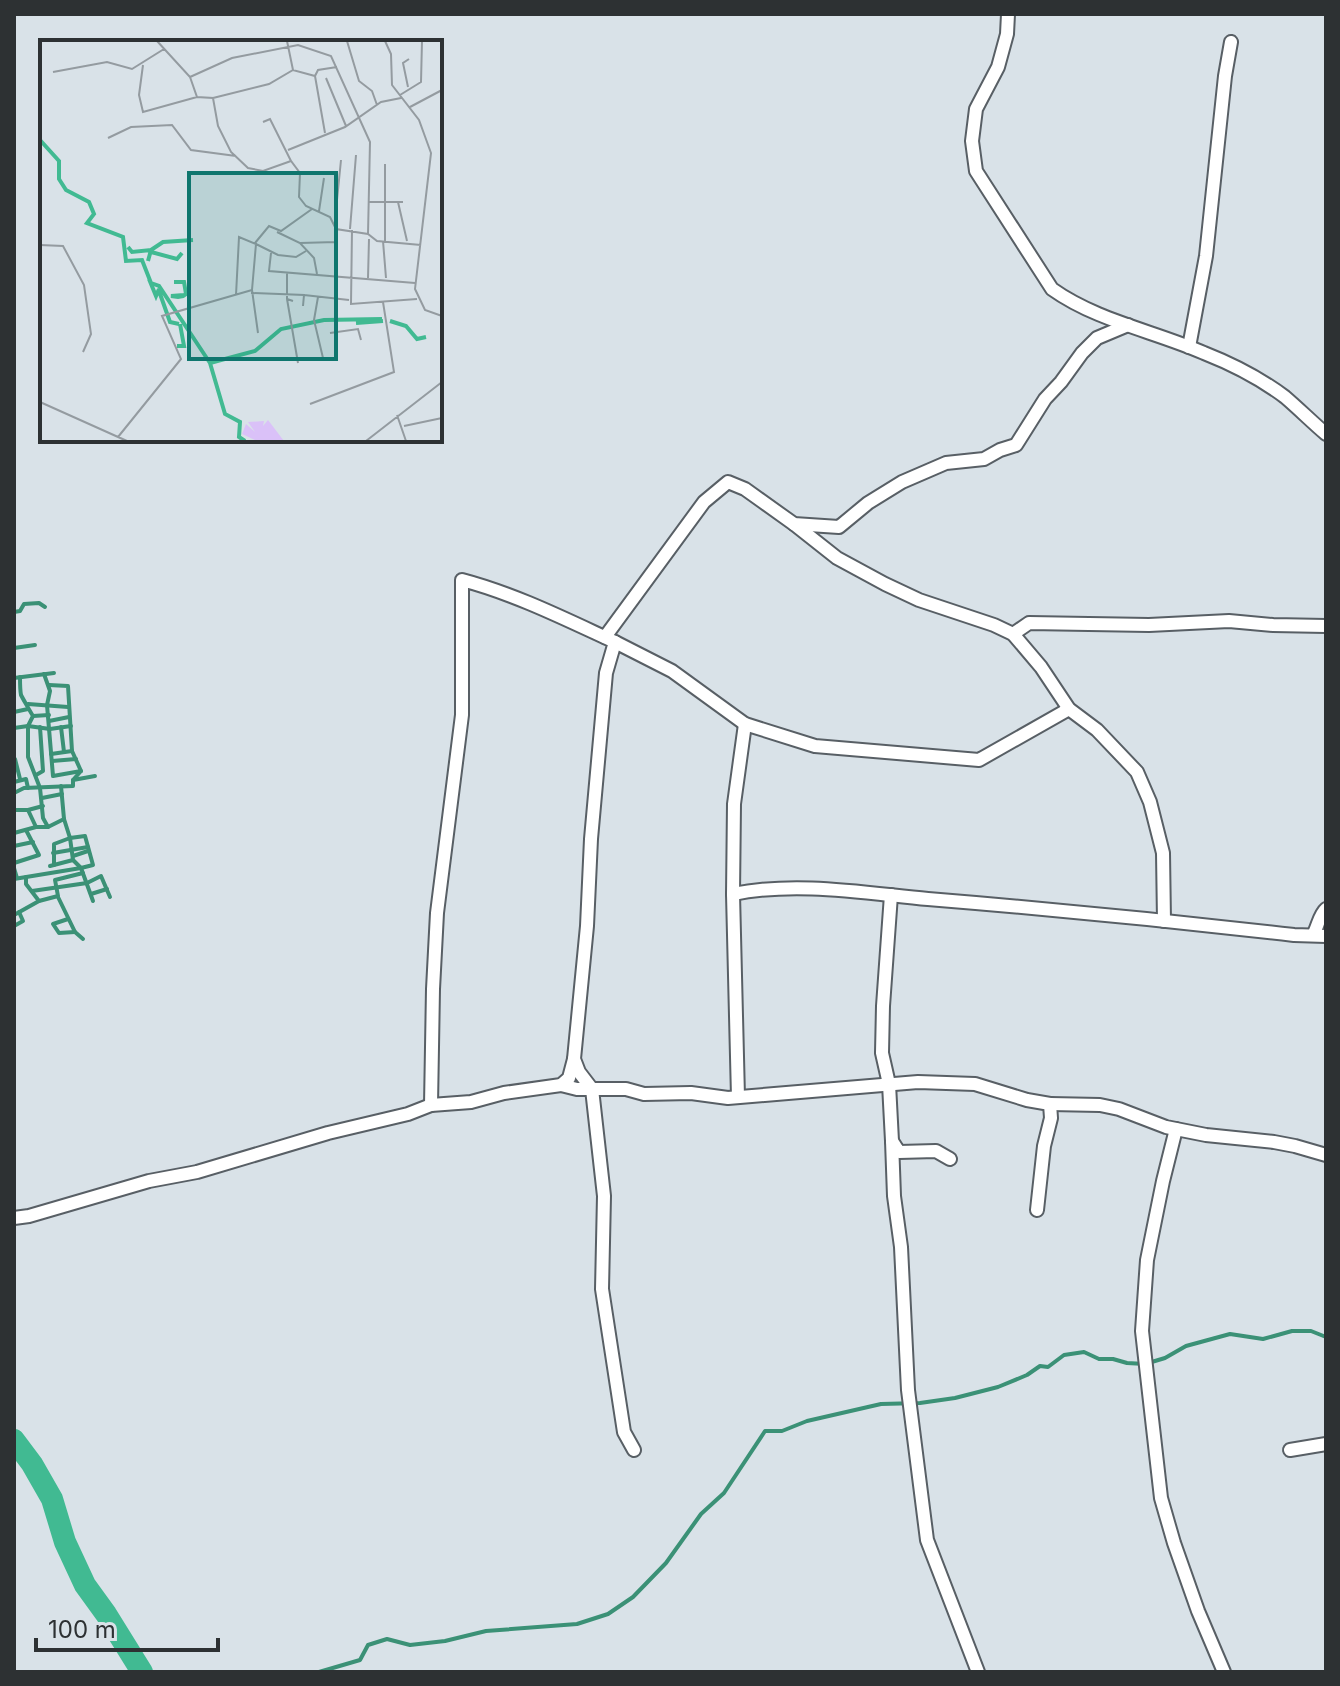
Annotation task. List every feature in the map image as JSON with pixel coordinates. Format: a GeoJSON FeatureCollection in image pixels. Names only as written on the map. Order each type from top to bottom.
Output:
{"type":"FeatureCollection","features":[{"type":"Feature","properties":{"kind":"street"},"geometry":{"type":"LineString","coordinates":[[1008,14],[1007,34],[998,67],[976,109],[972,141],[976,171],[1052,289],[1071,302],[1205,353],[1251,375],[1283,396],[1326,434]]}},
{"type":"Feature","properties":{"kind":"street"},"geometry":{"type":"LineString","coordinates":[[1189,347],[1206,256],[1231,42]]}},
{"type":"Feature","properties":{"kind":"street"},"geometry":{"type":"LineString","coordinates":[[794,524],[839,527],[868,503],[902,482],[946,463],[984,459],[1016,445],[1045,399],[1082,353],[1097,338],[1128,325]]}},
{"type":"Feature","properties":{"kind":"street"},"geometry":{"type":"LineString","coordinates":[[561,1085],[569,1078],[574,1059],[610,640],[704,502],[728,482],[745,489],[837,558],[885,584],[939,608],[1013,634],[1041,667],[1069,709],[1097,730],[1137,772],[1150,802],[1163,853],[1164,921]]}},
{"type":"Feature","properties":{"kind":"street"},"geometry":{"type":"LineString","coordinates":[[431,1105],[437,913],[462,715],[462,580],[488,587],[561,617],[672,671],[745,724],[815,746],[979,760],[1069,709]]}},
{"type":"Feature","properties":{"kind":"street"},"geometry":{"type":"LineString","coordinates":[[1013,634],[1029,623],[1149,625],[1229,621],[1326,626]]}},
{"type":"Feature","properties":{"kind":"street"},"geometry":{"type":"LineString","coordinates":[[738,1097],[734,804],[745,724]]}},
{"type":"Feature","properties":{"kind":"street"},"geometry":{"type":"LineString","coordinates":[[733,894],[755,889],[826,889],[1088,912],[1294,935],[1320,935],[1318,928],[1322,912],[1326,909]]}},
{"type":"Feature","properties":{"kind":"street"},"geometry":{"type":"LineString","coordinates":[[891,895],[882,1053],[889,1084],[908,1395],[927,1540],[978,1672]]}},
{"type":"Feature","properties":{"kind":"street"},"geometry":{"type":"LineString","coordinates":[[574,1059],[579,1072],[592,1089],[604,1196],[602,1289],[624,1432],[634,1450]]}},
{"type":"Feature","properties":{"kind":"street"},"geometry":{"type":"LineString","coordinates":[[14,1218],[149,1181],[197,1172],[431,1105],[471,1102],[504,1093],[561,1085],[626,1089],[644,1094],[691,1093],[728,1098],[918,1082],[975,1084],[1027,1100],[1050,1104],[1100,1105],[1166,1127],[1206,1135],[1274,1142],[1326,1155]]}},
{"type":"Feature","properties":{"kind":"street"},"geometry":{"type":"LineString","coordinates":[[1037,1210],[1044,1146],[1051,1118],[1050,1104]]}},
{"type":"Feature","properties":{"kind":"street"},"geometry":{"type":"LineString","coordinates":[[1176,1129],[1147,1260],[1142,1331],[1161,1498],[1179,1557],[1224,1672]]}},
{"type":"Feature","properties":{"kind":"street"},"geometry":{"type":"LineString","coordinates":[[892,1141],[899,1152],[936,1151],[950,1159]]}},
{"type":"Feature","properties":{"kind":"street"},"geometry":{"type":"LineString","coordinates":[[1290,1450],[1326,1444]]}},
{"type":"Feature","properties":{"kind":"waterway"},"geometry":{"type":"LineString","coordinates":[[14,612],[20,611],[24,604],[39,603],[45,607]]}},
{"type":"Feature","properties":{"kind":"waterway"},"geometry":{"type":"LineString","coordinates":[[14,648],[35,645]]}},
{"type":"Feature","properties":{"kind":"waterway"},"geometry":{"type":"LineString","coordinates":[[14,678],[54,673]]}},
{"type":"Feature","properties":{"kind":"waterway"},"geometry":{"type":"LineString","coordinates":[[44,674],[50,691],[47,705],[53,776],[81,771]]}},
{"type":"Feature","properties":{"kind":"waterway"},"geometry":{"type":"LineString","coordinates":[[20,677],[21,695],[33,716],[28,726],[28,757],[40,788],[43,818],[48,827]]}},
{"type":"Feature","properties":{"kind":"waterway"},"geometry":{"type":"LineString","coordinates":[[49,685],[68,686],[72,751],[81,771],[73,780]]}},
{"type":"Feature","properties":{"kind":"waterway"},"geometry":{"type":"LineString","coordinates":[[28,704],[68,707]]}},
{"type":"Feature","properties":{"kind":"waterway"},"geometry":{"type":"LineString","coordinates":[[14,712],[28,709]]}},
{"type":"Feature","properties":{"kind":"waterway"},"geometry":{"type":"LineString","coordinates":[[33,716],[49,715]]}},
{"type":"Feature","properties":{"kind":"waterway"},"geometry":{"type":"LineString","coordinates":[[49,721],[69,717]]}},
{"type":"Feature","properties":{"kind":"waterway"},"geometry":{"type":"LineString","coordinates":[[14,728],[71,726]]}},
{"type":"Feature","properties":{"kind":"waterway"},"geometry":{"type":"LineString","coordinates":[[36,775],[43,771],[40,727]]}},
{"type":"Feature","properties":{"kind":"waterway"},"geometry":{"type":"LineString","coordinates":[[61,727],[64,752]]}},
{"type":"Feature","properties":{"kind":"waterway"},"geometry":{"type":"LineString","coordinates":[[51,754],[72,751]]}},
{"type":"Feature","properties":{"kind":"waterway"},"geometry":{"type":"LineString","coordinates":[[15,759],[20,779]]}},
{"type":"Feature","properties":{"kind":"waterway"},"geometry":{"type":"LineString","coordinates":[[52,761],[76,759]]}},
{"type":"Feature","properties":{"kind":"waterway"},"geometry":{"type":"LineString","coordinates":[[14,793],[24,788],[73,786],[73,780],[95,776]]}},
{"type":"Feature","properties":{"kind":"waterway"},"geometry":{"type":"LineString","coordinates":[[14,782],[26,779],[28,788]]}},
{"type":"Feature","properties":{"kind":"waterway"},"geometry":{"type":"LineString","coordinates":[[28,810],[36,827],[48,827],[64,819],[61,786]]}},
{"type":"Feature","properties":{"kind":"waterway"},"geometry":{"type":"LineString","coordinates":[[42,798],[62,794]]}},
{"type":"Feature","properties":{"kind":"waterway"},"geometry":{"type":"LineString","coordinates":[[14,810],[43,806]]}},
{"type":"Feature","properties":{"kind":"waterway"},"geometry":{"type":"LineString","coordinates":[[64,819],[70,838],[85,836],[93,865],[81,868],[93,901]]}},
{"type":"Feature","properties":{"kind":"waterway"},"geometry":{"type":"LineString","coordinates":[[14,833],[36,827]]}},
{"type":"Feature","properties":{"kind":"waterway"},"geometry":{"type":"LineString","coordinates":[[14,863],[39,855],[26,830]]}},
{"type":"Feature","properties":{"kind":"waterway"},"geometry":{"type":"LineString","coordinates":[[54,865],[54,844],[70,838],[73,860],[81,868]]}},
{"type":"Feature","properties":{"kind":"waterway"},"geometry":{"type":"LineString","coordinates":[[14,846],[33,842]]}},
{"type":"Feature","properties":{"kind":"waterway"},"geometry":{"type":"LineString","coordinates":[[53,853],[88,847]]}},
{"type":"Feature","properties":{"kind":"waterway"},"geometry":{"type":"LineString","coordinates":[[73,856],[88,851]]}},
{"type":"Feature","properties":{"kind":"waterway"},"geometry":{"type":"LineString","coordinates":[[50,866],[73,860]]}},
{"type":"Feature","properties":{"kind":"waterway"},"geometry":{"type":"LineString","coordinates":[[14,868],[17,878]]}},
{"type":"Feature","properties":{"kind":"waterway"},"geometry":{"type":"LineString","coordinates":[[14,879],[81,868]]}},
{"type":"Feature","properties":{"kind":"waterway"},"geometry":{"type":"LineString","coordinates":[[26,877],[26,884],[39,901],[58,896],[55,880],[83,873]]}},
{"type":"Feature","properties":{"kind":"waterway"},"geometry":{"type":"LineString","coordinates":[[32,891],[87,883],[101,876],[110,897]]}},
{"type":"Feature","properties":{"kind":"waterway"},"geometry":{"type":"LineString","coordinates":[[91,894],[107,889]]}},
{"type":"Feature","properties":{"kind":"waterway"},"geometry":{"type":"LineString","coordinates":[[58,897],[75,932],[83,939]]}},
{"type":"Feature","properties":{"kind":"waterway"},"geometry":{"type":"LineString","coordinates":[[14,915],[39,901]]}},
{"type":"Feature","properties":{"kind":"waterway"},"geometry":{"type":"LineString","coordinates":[[14,926],[23,921],[19,912]]}},
{"type":"Feature","properties":{"kind":"waterway"},"geometry":{"type":"LineString","coordinates":[[68,919],[53,924],[59,933],[75,932]]}},
{"type":"Feature","properties":{"kind":"waterway"},"geometry":{"type":"LineString","coordinates":[[319,1672],[360,1660],[368,1645],[387,1639],[410,1645],[445,1641],[486,1631],[577,1624],[608,1614],[633,1597],[666,1563],[701,1514],[724,1493],[765,1431],[782,1431],[807,1421],[881,1404],[955,1398],[998,1387],[1040,1366],[1048,1367],[1064,1355],[1084,1352],[1099,1359],[1145,1364],[1165,1358],[1186,1346],[1230,1334],[1263,1339],[1292,1331],[1311,1331],[1326,1337]]}},
{"type":"Feature","properties":{"kind":"waterway"},"geometry":{"type":"LineString","coordinates":[[14,1440],[52,1499],[65,1542],[85,1585],[142,1672]]}}]}
